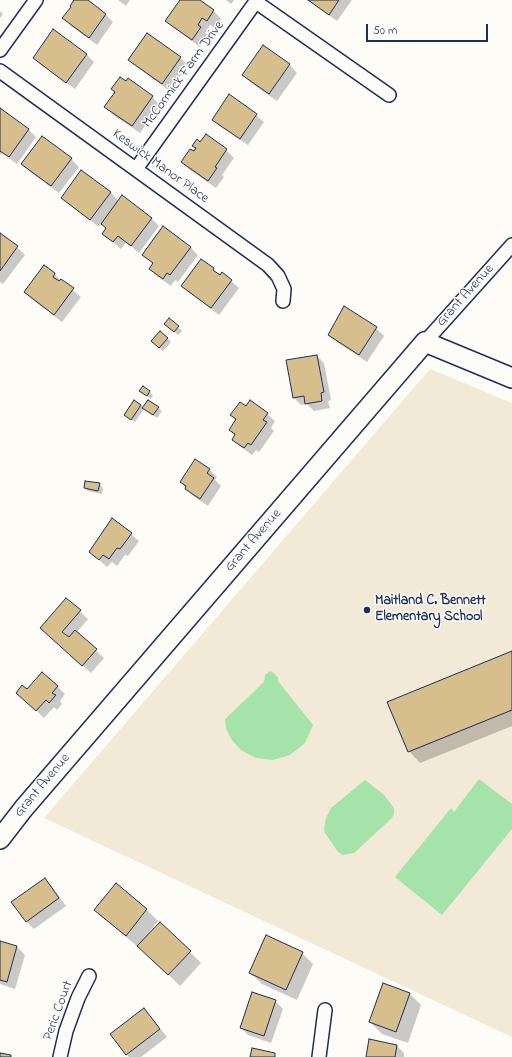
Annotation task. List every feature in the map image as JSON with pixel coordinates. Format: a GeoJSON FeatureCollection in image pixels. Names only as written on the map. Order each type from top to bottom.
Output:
{"type":"FeatureCollection","features":[{"type":"Feature","properties":{"kind":"street"},"geometry":{"type":"LineString","coordinates":[[0,50],[36,0]]}},
{"type":"Feature","properties":{"kind":"street"},"geometry":{"type":"LineString","coordinates":[[257,1],[389,95]]}},
{"type":"Feature","properties":{"kind":"street","name":"McCormick Farm Drive"},"geometry":{"type":"LineString","coordinates":[[136,170],[257,1]]}},
{"type":"Feature","properties":{"kind":"street","name":"Keswick Manor Place"},"geometry":{"type":"LineString","coordinates":[[0,70],[268,265],[278,276],[284,289],[283,301]]}},
{"type":"Feature","properties":{"kind":"street","name":"Grant Avenue"},"geometry":{"type":"LineString","coordinates":[[0,839],[24,808],[425,342],[512,245]]}},
{"type":"Feature","properties":{"kind":"street"},"geometry":{"type":"LineString","coordinates":[[425,342],[512,378]]}},
{"type":"Feature","properties":{"kind":"street","name":"Peric Court"},"geometry":{"type":"LineString","coordinates":[[60,1057],[66,1031],[78,998],[89,976]]}},
{"type":"Feature","properties":{"kind":"street"},"geometry":{"type":"LineString","coordinates":[[319,1057],[324,1010]]}},
{"type":"Feature","properties":{"kind":"shaded area","name":"Maitland C. Bennett Elementary School"},"geometry":{"type":"Polygon","coordinates":[[[430,369],[512,403],[512,1037],[44,818],[430,369]]]}},
{"type":"Feature","properties":{"kind":"green space"},"geometry":{"type":"Polygon","coordinates":[[[270,671],[278,678],[278,681],[313,725],[305,743],[290,755],[273,760],[256,758],[241,750],[231,739],[226,728],[225,719],[264,682],[265,675],[270,671]]]}},
{"type":"Feature","properties":{"kind":"green space"},"geometry":{"type":"Polygon","coordinates":[[[479,779],[512,804],[512,829],[442,915],[395,877],[451,808],[454,812],[479,779]]]}},
{"type":"Feature","properties":{"kind":"green space"},"geometry":{"type":"Polygon","coordinates":[[[365,780],[384,795],[394,808],[394,813],[392,818],[354,853],[343,855],[338,852],[325,833],[324,829],[326,818],[331,808],[365,780]]]}},
{"type":"Feature","properties":{"kind":"building"},"geometry":{"type":"Polygon","coordinates":[[[74,0],[88,0],[106,14],[89,38],[62,18],[71,7],[70,6],[74,0]]]}},
{"type":"Feature","properties":{"kind":"building"},"geometry":{"type":"Polygon","coordinates":[[[180,0],[200,0],[214,10],[207,21],[202,18],[198,25],[201,27],[192,40],[165,21],[180,0]]]}},
{"type":"Feature","properties":{"kind":"building"},"geometry":{"type":"Polygon","coordinates":[[[308,0],[339,0],[329,15],[308,0]]]}},
{"type":"Feature","properties":{"kind":"building"},"geometry":{"type":"Polygon","coordinates":[[[53,29],[87,54],[66,83],[33,58],[53,29]]]}},
{"type":"Feature","properties":{"kind":"building"},"geometry":{"type":"Polygon","coordinates":[[[147,33],[181,57],[162,84],[128,60],[147,33]]]}},
{"type":"Feature","properties":{"kind":"building"},"geometry":{"type":"Polygon","coordinates":[[[263,45],[290,64],[269,94],[242,75],[263,45]]]}},
{"type":"Feature","properties":{"kind":"building"},"geometry":{"type":"Polygon","coordinates":[[[120,77],[126,81],[128,78],[153,96],[132,126],[104,107],[115,92],[111,89],[120,77]]]}},
{"type":"Feature","properties":{"kind":"building"},"geometry":{"type":"Polygon","coordinates":[[[229,94],[257,114],[240,139],[212,120],[229,94]]]}},
{"type":"Feature","properties":{"kind":"building"},"geometry":{"type":"Polygon","coordinates":[[[0,108],[29,129],[9,157],[0,151],[0,108]]]}},
{"type":"Feature","properties":{"kind":"building"},"geometry":{"type":"Polygon","coordinates":[[[206,134],[227,149],[208,181],[181,162],[190,149],[194,151],[196,148],[192,146],[197,139],[200,142],[206,134]]]}},
{"type":"Feature","properties":{"kind":"building"},"geometry":{"type":"Polygon","coordinates":[[[42,136],[72,158],[51,186],[21,164],[42,136]]]}},
{"type":"Feature","properties":{"kind":"building"},"geometry":{"type":"Polygon","coordinates":[[[81,170],[111,192],[90,220],[61,198],[81,170]]]}},
{"type":"Feature","properties":{"kind":"building"},"geometry":{"type":"Polygon","coordinates":[[[122,195],[152,218],[131,246],[118,236],[113,242],[102,234],[106,228],[101,224],[122,195]]]}},
{"type":"Feature","properties":{"kind":"building"},"geometry":{"type":"Polygon","coordinates":[[[163,226],[191,247],[170,275],[167,273],[163,279],[149,269],[153,263],[142,255],[163,226]]]}},
{"type":"Feature","properties":{"kind":"building"},"geometry":{"type":"Polygon","coordinates":[[[0,233],[18,246],[0,271],[0,233]]]}},
{"type":"Feature","properties":{"kind":"building"},"geometry":{"type":"Polygon","coordinates":[[[201,259],[214,268],[213,270],[220,275],[222,272],[232,280],[211,308],[181,286],[201,259]]]}},
{"type":"Feature","properties":{"kind":"building"},"geometry":{"type":"Polygon","coordinates":[[[44,265],[55,273],[53,277],[59,281],[61,279],[74,288],[54,315],[24,292],[44,265]]]}},
{"type":"Feature","properties":{"kind":"building"},"geometry":{"type":"Polygon","coordinates":[[[344,306],[377,327],[359,355],[328,335],[344,306]]]}},
{"type":"Feature","properties":{"kind":"building"},"geometry":{"type":"Polygon","coordinates":[[[169,318],[179,326],[174,332],[164,324],[169,318]]]}},
{"type":"Feature","properties":{"kind":"building"},"geometry":{"type":"Polygon","coordinates":[[[160,331],[168,338],[159,348],[151,341],[160,331]]]}},
{"type":"Feature","properties":{"kind":"building"},"geometry":{"type":"Polygon","coordinates":[[[317,355],[324,392],[321,393],[322,401],[305,404],[304,396],[293,398],[286,360],[317,355]]]}},
{"type":"Feature","properties":{"kind":"building"},"geometry":{"type":"Polygon","coordinates":[[[143,386],[150,391],[147,396],[139,391],[143,386]]]}},
{"type":"Feature","properties":{"kind":"building"},"geometry":{"type":"Polygon","coordinates":[[[134,400],[141,405],[131,420],[124,415],[134,400]]]}},
{"type":"Feature","properties":{"kind":"building"},"geometry":{"type":"Polygon","coordinates":[[[148,400],[159,407],[153,415],[142,408],[148,400]]]}},
{"type":"Feature","properties":{"kind":"building"},"geometry":{"type":"Polygon","coordinates":[[[250,400],[268,413],[263,420],[267,422],[251,445],[248,443],[244,448],[232,440],[235,434],[229,430],[236,419],[230,415],[240,402],[246,406],[250,400]]]}},
{"type":"Feature","properties":{"kind":"building"},"geometry":{"type":"Polygon","coordinates":[[[195,459],[210,469],[207,473],[214,478],[200,499],[185,489],[186,486],[180,482],[195,459]]]}},
{"type":"Feature","properties":{"kind":"building"},"geometry":{"type":"Polygon","coordinates":[[[85,481],[100,483],[98,491],[84,488],[85,481]]]}},
{"type":"Feature","properties":{"kind":"building"},"geometry":{"type":"Polygon","coordinates":[[[112,518],[132,533],[120,549],[117,548],[109,559],[103,555],[99,560],[89,552],[112,518]]]}},
{"type":"Feature","properties":{"kind":"building"},"geometry":{"type":"Polygon","coordinates":[[[66,598],[81,610],[62,632],[69,637],[75,630],[97,649],[82,666],[40,628],[66,598]]]}},
{"type":"Feature","properties":{"kind":"building"},"geometry":{"type":"Polygon","coordinates":[[[512,651],[512,710],[408,752],[387,702],[512,651]]]}},
{"type":"Feature","properties":{"kind":"building"},"geometry":{"type":"Polygon","coordinates":[[[42,672],[58,686],[52,693],[56,695],[49,703],[46,700],[36,711],[16,693],[22,685],[27,689],[42,672]]]}},
{"type":"Feature","properties":{"kind":"building"},"geometry":{"type":"Polygon","coordinates":[[[45,878],[59,898],[26,922],[11,902],[45,878]]]}},
{"type":"Feature","properties":{"kind":"building"},"geometry":{"type":"Polygon","coordinates":[[[116,883],[147,909],[126,936],[94,910],[116,883]]]}},
{"type":"Feature","properties":{"kind":"building"},"geometry":{"type":"Polygon","coordinates":[[[160,922],[191,951],[168,975],[137,946],[160,922]]]}},
{"type":"Feature","properties":{"kind":"building"},"geometry":{"type":"Polygon","coordinates":[[[266,935],[303,952],[286,990],[249,973],[266,935]]]}},
{"type":"Feature","properties":{"kind":"building"},"geometry":{"type":"Polygon","coordinates":[[[0,941],[17,946],[7,982],[0,980],[0,941]]]}},
{"type":"Feature","properties":{"kind":"building"},"geometry":{"type":"Polygon","coordinates":[[[383,983],[410,993],[396,1032],[369,1022],[383,983]]]}},
{"type":"Feature","properties":{"kind":"building"},"geometry":{"type":"Polygon","coordinates":[[[252,992],[276,1000],[264,1036],[240,1028],[252,992]]]}},
{"type":"Feature","properties":{"kind":"building"},"geometry":{"type":"Polygon","coordinates":[[[144,1008],[160,1029],[126,1055],[110,1034],[144,1008]]]}},
{"type":"Feature","properties":{"kind":"building"},"geometry":{"type":"Polygon","coordinates":[[[369,1039],[397,1045],[395,1057],[366,1057],[369,1039]]]}},
{"type":"Feature","properties":{"kind":"building"},"geometry":{"type":"Polygon","coordinates":[[[252,1048],[275,1053],[275,1057],[250,1057],[252,1048]]]}},
{"type":"Feature","properties":{"kind":"building"},"geometry":{"type":"Polygon","coordinates":[[[0,1053],[11,1055],[11,1057],[0,1057],[0,1053]]]}},
{"type":"Feature","properties":{"kind":"place","name":"Maitland C. Bennett Elementary School"},"geometry":{"type":"Point","coordinates":[367,610]}}]}
